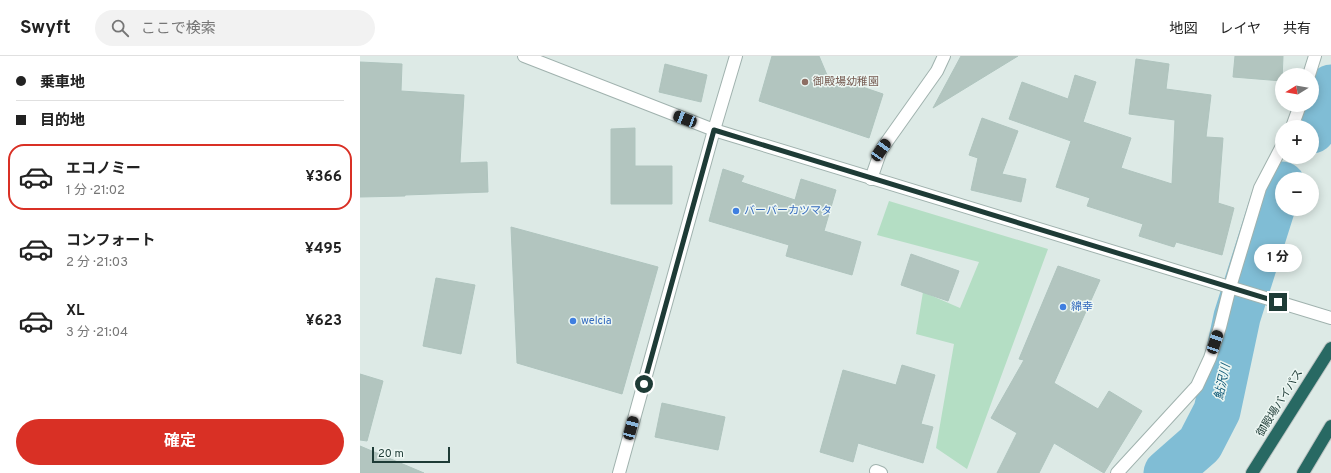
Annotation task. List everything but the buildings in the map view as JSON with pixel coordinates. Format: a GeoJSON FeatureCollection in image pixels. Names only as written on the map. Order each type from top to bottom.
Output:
{"type":"FeatureCollection","features":[{"type":"Feature","properties":{"kind":"highway","name":"御殿場バイパス"},"geometry":{"type":"LineString","coordinates":[[1252,473],[1331,348]]}},
{"type":"Feature","properties":{"kind":"highway"},"geometry":{"type":"LineString","coordinates":[[1302,473],[1331,426]]}},
{"type":"Feature","properties":{"kind":"street"},"geometry":{"type":"LineString","coordinates":[[524,56],[714,130],[1331,318]]}},
{"type":"Feature","properties":{"kind":"street"},"geometry":{"type":"LineString","coordinates":[[619,473],[736,56]]}},
{"type":"Feature","properties":{"kind":"street"},"geometry":{"type":"LineString","coordinates":[[871,179],[881,150],[937,71],[944,56]]}},
{"type":"Feature","properties":{"kind":"street"},"geometry":{"type":"LineString","coordinates":[[1311,68],[1315,56]]}},
{"type":"Feature","properties":{"kind":"street"},"geometry":{"type":"LineString","coordinates":[[1117,473],[1197,386],[1210,358],[1233,288],[1260,188],[1275,159]]}},
{"type":"Feature","properties":{"kind":"green space"},"geometry":{"type":"Polygon","coordinates":[[[889,201],[1048,249],[967,469],[936,448],[954,344],[916,334],[923,292],[960,308],[979,262],[877,235],[889,201]]]}},
{"type":"Feature","properties":{"kind":"waterway","name":"鮎沢川"},"geometry":{"type":"LineString","coordinates":[[1317,120],[1329,99],[1331,88]]}},
{"type":"Feature","properties":{"kind":"waterway","name":"鮎沢川"},"geometry":{"type":"LineString","coordinates":[[1167,473],[1200,444],[1217,411],[1237,317],[1275,197]]}},
{"type":"Feature","properties":{"kind":"place","name":"御殿場幼稚園"},"geometry":{"type":"Point","coordinates":[805,82]}},
{"type":"Feature","properties":{"kind":"place","name":"バーバーカツマタ"},"geometry":{"type":"Point","coordinates":[736,211]}},
{"type":"Feature","properties":{"kind":"place","name":"綿幸"},"geometry":{"type":"Point","coordinates":[1063,307]}},
{"type":"Feature","properties":{"kind":"place","name":"welcia"},"geometry":{"type":"Point","coordinates":[573,321]}},
{"type":"Feature","properties":{"kind":"route"},"geometry":{"type":"LineString","coordinates":[[644,384],[714,130],[1278,302]]}}]}
